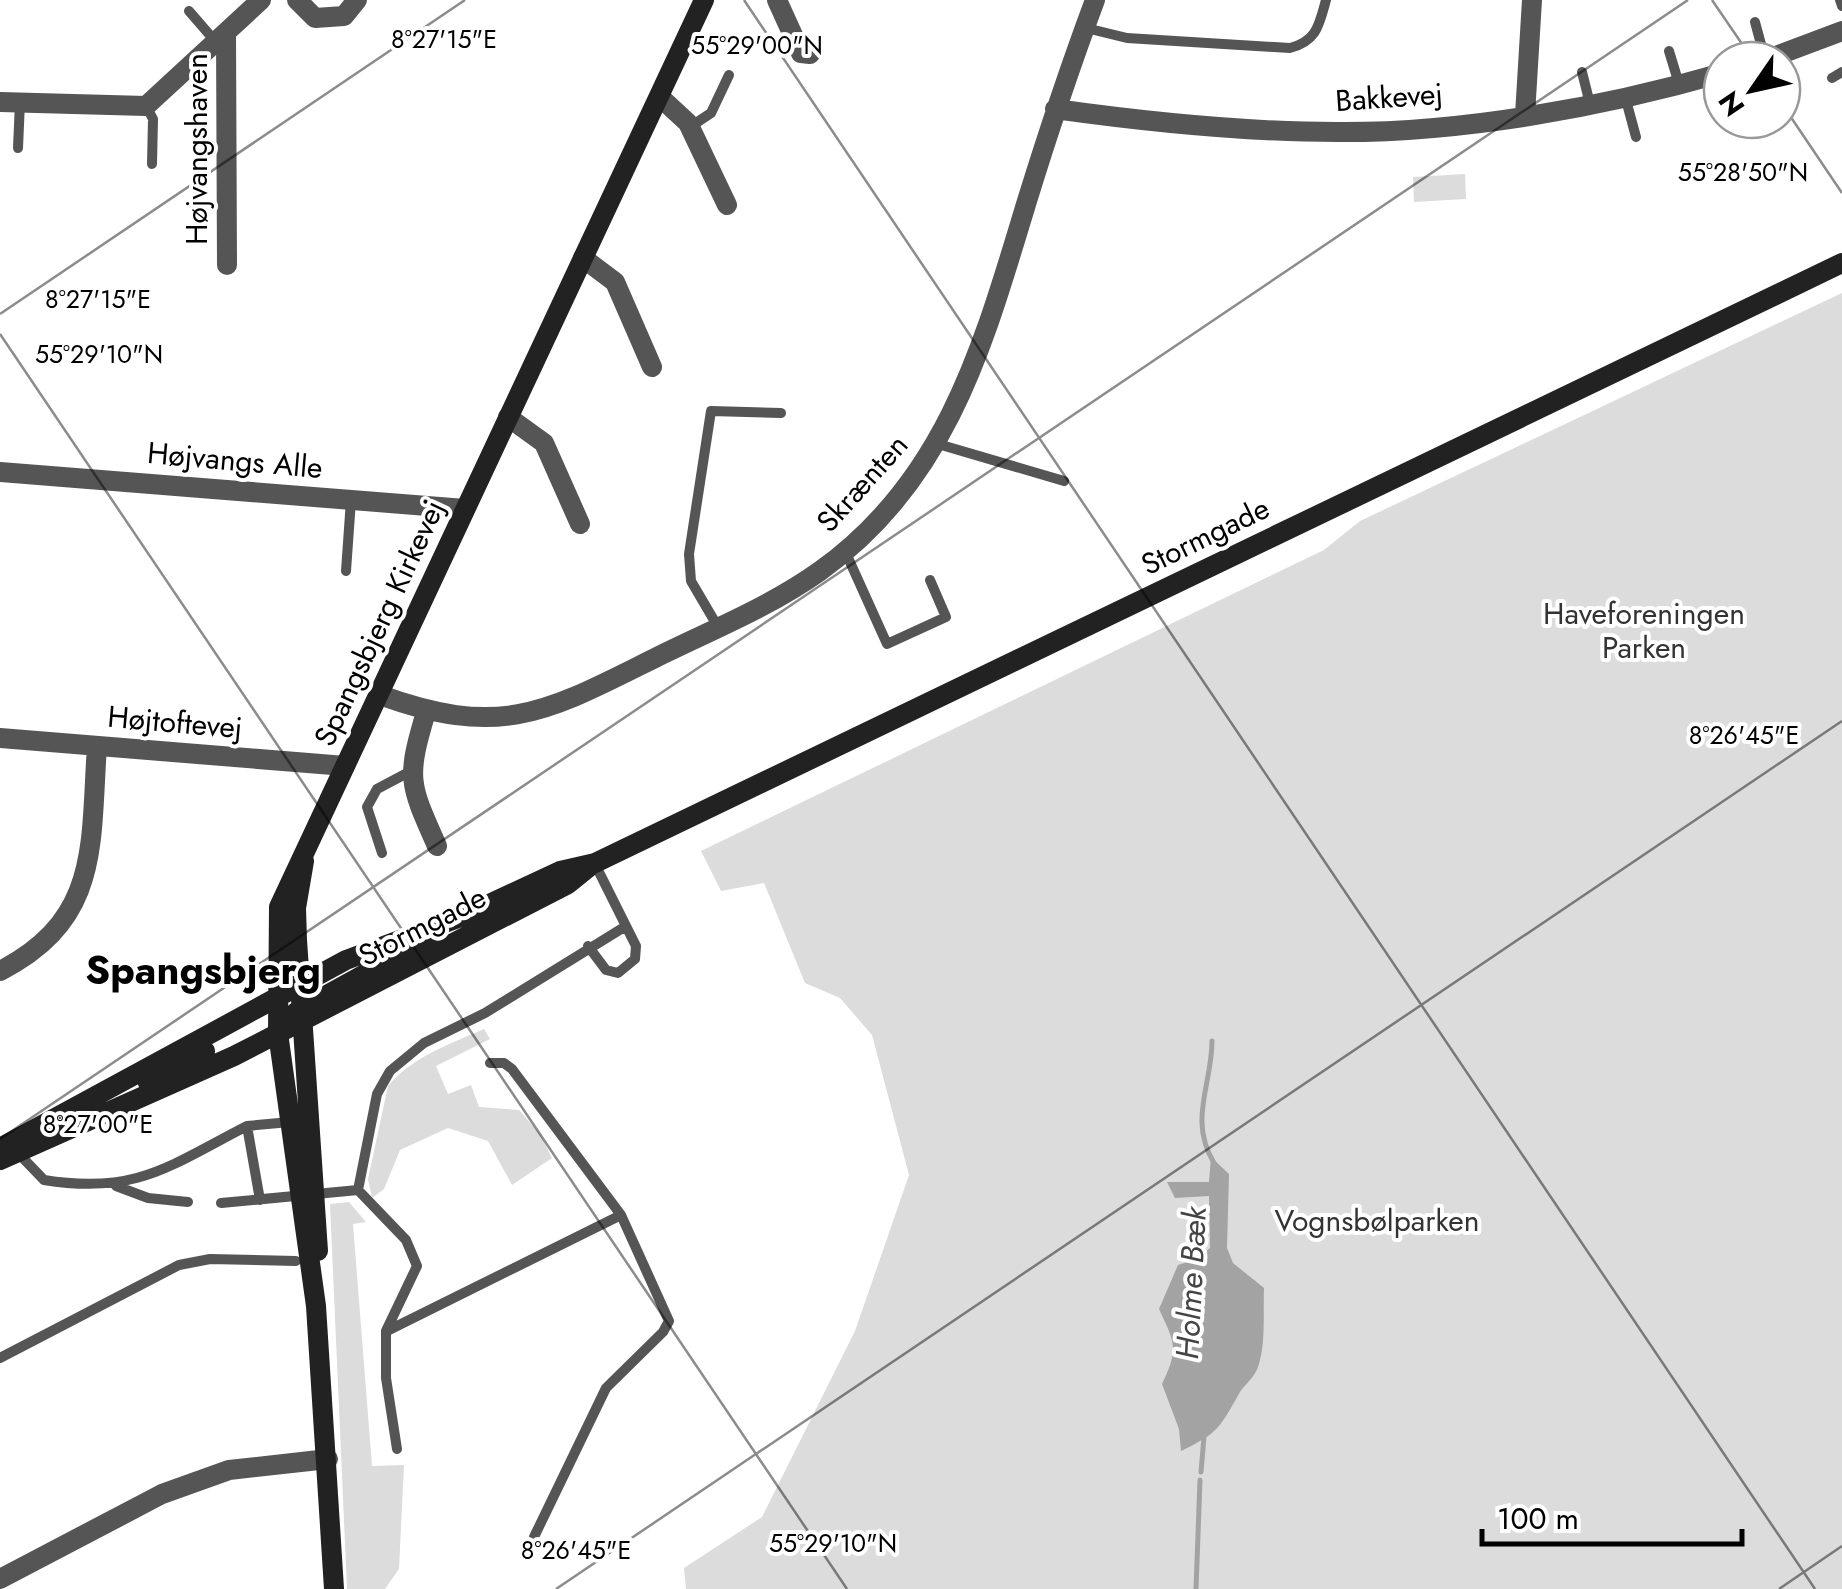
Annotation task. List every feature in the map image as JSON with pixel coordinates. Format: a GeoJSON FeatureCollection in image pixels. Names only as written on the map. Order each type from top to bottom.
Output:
{"type":"FeatureCollection","features":[{"type":"Feature","properties":{"kind":"street"},"geometry":{"type":"LineString","coordinates":[[297,0],[315,18],[344,16],[357,0]]}},
{"type":"Feature","properties":{"kind":"street","name":"Spangsbjerg Kirkevej"},"geometry":{"type":"LineString","coordinates":[[307,1195],[290,1122],[278,1032],[279,907],[290,874],[304,854],[380,695],[704,0]]}},
{"type":"Feature","properties":{"kind":"street"},"geometry":{"type":"LineString","coordinates":[[776,0],[801,53],[810,54]]}},
{"type":"Feature","properties":{"kind":"street","name":"Skrænten"},"geometry":{"type":"LineString","coordinates":[[380,695],[426,712],[458,718],[530,714],[586,692],[778,598],[844,550],[897,496],[938,444],[980,354],[1055,109],[1095,0]]}},
{"type":"Feature","properties":{"kind":"street"},"geometry":{"type":"LineString","coordinates":[[1525,115],[1532,0]]}},
{"type":"Feature","properties":{"kind":"street","name":"Højvangshaven"},"geometry":{"type":"LineString","coordinates":[[10,102],[146,106],[259,1]]}},
{"type":"Feature","properties":{"kind":"street"},"geometry":{"type":"LineString","coordinates":[[1802,46],[1842,30]]}},
{"type":"Feature","properties":{"kind":"street","name":"Højvangshaven"},"geometry":{"type":"LineString","coordinates":[[221,37],[227,264]]}},
{"type":"Feature","properties":{"kind":"street","name":"Bakkevej"},"geometry":{"type":"LineString","coordinates":[[1055,109],[1154,122],[1338,132],[1525,115],[1626,100],[1702,78]]}},
{"type":"Feature","properties":{"kind":"street"},"geometry":{"type":"LineString","coordinates":[[661,98],[690,127],[727,204]]}},
{"type":"Feature","properties":{"kind":"street"},"geometry":{"type":"LineString","coordinates":[[583,258],[614,282],[652,367]]}},
{"type":"Feature","properties":{"kind":"street","name":"Stormgade"},"geometry":{"type":"LineString","coordinates":[[6,1154],[179,1082],[278,1032],[302,1003],[391,940],[461,917],[560,872],[594,863],[1842,263]]}},
{"type":"Feature","properties":{"kind":"street"},"geometry":{"type":"LineString","coordinates":[[508,417],[544,442],[580,524]]}},
{"type":"Feature","properties":{"kind":"street","name":"Højvangs Alle"},"geometry":{"type":"LineString","coordinates":[[0,472],[465,509]]}},
{"type":"Feature","properties":{"kind":"street"},"geometry":{"type":"LineString","coordinates":[[426,712],[411,771],[411,788],[438,846]]}},
{"type":"Feature","properties":{"kind":"street","name":"Højtoftevej"},"geometry":{"type":"LineString","coordinates":[[0,738],[344,766]]}},
{"type":"Feature","properties":{"kind":"street"},"geometry":{"type":"LineString","coordinates":[[0,971],[46,943],[67,920],[82,892],[90,861],[96,746]]}},
{"type":"Feature","properties":{"kind":"street","name":"Spangsbjerg Kirkevej"},"geometry":{"type":"LineString","coordinates":[[304,854],[296,908],[307,1195],[334,1589]]}},
{"type":"Feature","properties":{"kind":"street","name":"Stormgade"},"geometry":{"type":"LineString","coordinates":[[6,1154],[277,1004],[302,1003],[568,884],[594,863]]}},
{"type":"Feature","properties":{"kind":"street"},"geometry":{"type":"LineString","coordinates":[[105,1111],[121,1096],[277,1004]]}},
{"type":"Feature","properties":{"kind":"street"},"geometry":{"type":"LineString","coordinates":[[0,1578],[179,1488],[229,1470],[328,1458]]}},
{"type":"Feature","properties":{"kind":"lane"},"geometry":{"type":"LineString","coordinates":[[1085,28],[1127,38],[1290,48],[1307,44],[1318,31],[1326,0]]}},
{"type":"Feature","properties":{"kind":"lane"},"geometry":{"type":"LineString","coordinates":[[189,11],[221,37]]}},
{"type":"Feature","properties":{"kind":"lane"},"geometry":{"type":"LineString","coordinates":[[1755,22],[1760,40]]}},
{"type":"Feature","properties":{"kind":"lane"},"geometry":{"type":"LineString","coordinates":[[1669,51],[1679,84]]}},
{"type":"Feature","properties":{"kind":"lane"},"geometry":{"type":"LineString","coordinates":[[1582,72],[1590,104]]}},
{"type":"Feature","properties":{"kind":"lane"},"geometry":{"type":"LineString","coordinates":[[690,127],[711,113],[729,75]]}},
{"type":"Feature","properties":{"kind":"lane"},"geometry":{"type":"LineString","coordinates":[[1626,100],[1636,137]]}},
{"type":"Feature","properties":{"kind":"lane"},"geometry":{"type":"LineString","coordinates":[[10,102],[18,148]]}},
{"type":"Feature","properties":{"kind":"lane"},"geometry":{"type":"LineString","coordinates":[[146,106],[154,119],[152,164]]}},
{"type":"Feature","properties":{"kind":"lane"},"geometry":{"type":"LineString","coordinates":[[718,628],[691,581],[688,554],[712,411],[781,413]]}},
{"type":"Feature","properties":{"kind":"lane"},"geometry":{"type":"LineString","coordinates":[[938,444],[1064,481]]}},
{"type":"Feature","properties":{"kind":"lane"},"geometry":{"type":"LineString","coordinates":[[346,570],[350,500]]}},
{"type":"Feature","properties":{"kind":"lane"},"geometry":{"type":"LineString","coordinates":[[844,550],[887,644],[946,617],[930,580]]}},
{"type":"Feature","properties":{"kind":"lane"},"geometry":{"type":"LineString","coordinates":[[382,853],[366,807],[376,788],[411,771]]}},
{"type":"Feature","properties":{"kind":"lane"},"geometry":{"type":"LineString","coordinates":[[588,946],[606,970],[618,973],[635,960],[636,946],[594,863]]}},
{"type":"Feature","properties":{"kind":"lane"},"geometry":{"type":"LineString","coordinates":[[358,1190],[377,1094],[390,1070],[424,1043],[485,1014],[588,946],[626,926]]}},
{"type":"Feature","properties":{"kind":"lane"},"geometry":{"type":"LineString","coordinates":[[490,1063],[504,1063],[512,1070],[621,1216],[669,1321],[664,1332],[606,1388],[534,1536]]}},
{"type":"Feature","properties":{"kind":"lane"},"geometry":{"type":"LineString","coordinates":[[115,1186],[151,1174],[247,1126],[290,1122]]}},
{"type":"Feature","properties":{"kind":"lane"},"geometry":{"type":"LineString","coordinates":[[247,1126],[260,1200]]}},
{"type":"Feature","properties":{"kind":"lane"},"geometry":{"type":"LineString","coordinates":[[6,1154],[44,1180],[115,1186],[148,1198],[188,1202]]}},
{"type":"Feature","properties":{"kind":"lane"},"geometry":{"type":"LineString","coordinates":[[221,1203],[358,1190]]}},
{"type":"Feature","properties":{"kind":"lane"},"geometry":{"type":"LineString","coordinates":[[358,1190],[406,1240],[417,1266],[386,1331],[386,1378],[397,1449]]}},
{"type":"Feature","properties":{"kind":"lane"},"geometry":{"type":"LineString","coordinates":[[386,1331],[621,1216]]}},
{"type":"Feature","properties":{"kind":"lane"},"geometry":{"type":"LineString","coordinates":[[0,1358],[179,1266],[210,1259],[296,1261]]}},
{"type":"Feature","properties":{"kind":"green space"},"geometry":{"type":"Polygon","coordinates":[[[1465,174],[1466,199],[1414,202],[1413,177],[1465,174]]]}},
{"type":"Feature","properties":{"kind":"green space"},"geometry":{"type":"Polygon","coordinates":[[[1842,293],[1842,1589],[686,1589],[684,1568],[762,1517],[855,1331],[909,1175],[872,1035],[840,998],[805,983],[764,883],[721,891],[701,851],[1324,550],[1360,521],[1842,293]]]}},
{"type":"Feature","properties":{"kind":"green space"},"geometry":{"type":"Polygon","coordinates":[[[484,1029],[490,1039],[436,1066],[448,1094],[471,1085],[479,1107],[519,1110],[540,1134],[552,1158],[512,1185],[488,1141],[448,1128],[400,1150],[384,1189],[372,1198],[368,1179],[388,1086],[420,1059],[484,1029]]]}},
{"type":"Feature","properties":{"kind":"green space"},"geometry":{"type":"Polygon","coordinates":[[[349,1202],[366,1222],[353,1224],[372,1466],[404,1465],[399,1569],[385,1589],[347,1589],[330,1204],[349,1202]]]}},
{"type":"Feature","properties":{"kind":"water"},"geometry":{"type":"Polygon","coordinates":[[[1211,1157],[1229,1174],[1227,1248],[1233,1263],[1264,1288],[1262,1348],[1257,1371],[1223,1421],[1211,1434],[1181,1451],[1179,1429],[1162,1384],[1173,1346],[1159,1309],[1178,1265],[1197,1259],[1210,1248],[1209,1196],[1175,1198],[1167,1182],[1209,1182],[1211,1157]]]}},
{"type":"Feature","properties":{"kind":"waterway","name":"Holme Bæk"},"geometry":{"type":"LineString","coordinates":[[1212,1041],[1202,1117],[1206,1147],[1214,1163]]}},
{"type":"Feature","properties":{"kind":"waterway","name":"Holme Bæk"},"geometry":{"type":"LineString","coordinates":[[1201,1472],[1204,1437]]}},
{"type":"Feature","properties":{"kind":"waterway","name":"Holme Bæk"},"geometry":{"type":"LineString","coordinates":[[1196,1589],[1200,1480]]}},
{"type":"Feature","properties":{"kind":"district","name":"Spangsbjerg"},"geometry":{"type":"Point","coordinates":[203,970]}},
{"type":"Feature","properties":{"kind":"park label","name":"Haveforeningen Parken"},"geometry":{"type":"Point","coordinates":[1644,630]}},
{"type":"Feature","properties":{"kind":"park label","name":"Vognsbølparken"},"geometry":{"type":"Point","coordinates":[1377,1220]}}]}
